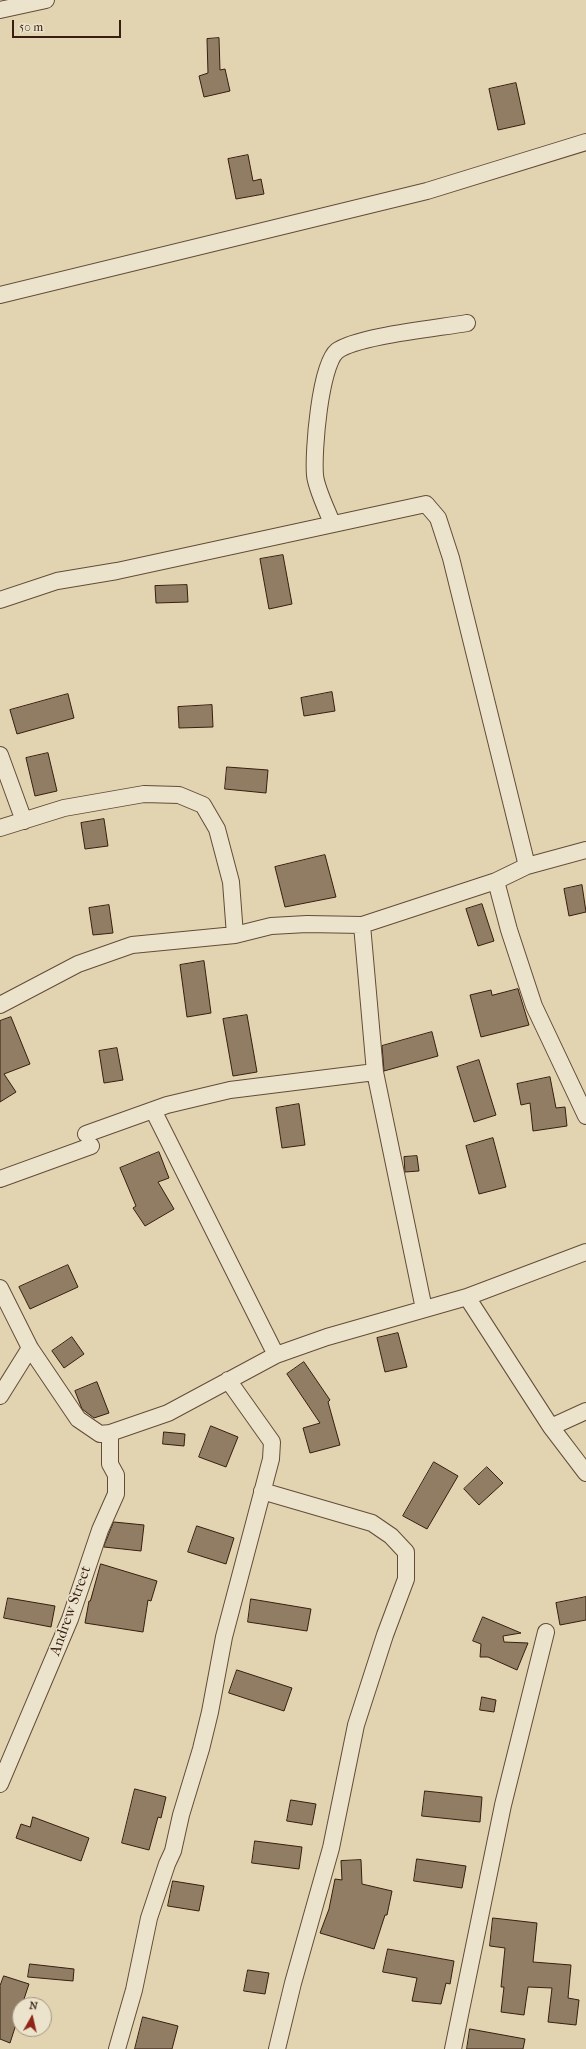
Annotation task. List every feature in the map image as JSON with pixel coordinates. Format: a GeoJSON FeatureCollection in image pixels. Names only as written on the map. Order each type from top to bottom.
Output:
{"type":"FeatureCollection","features":[{"type":"Feature","properties":{"kind":"street"},"geometry":{"type":"LineString","coordinates":[[0,10],[46,0]]}},
{"type":"Feature","properties":{"kind":"street"},"geometry":{"type":"LineString","coordinates":[[0,294],[427,191],[586,142]]}},
{"type":"Feature","properties":{"kind":"street"},"geometry":{"type":"LineString","coordinates":[[332,523],[315,476],[316,425],[327,370],[336,352],[355,342],[467,323]]}},
{"type":"Feature","properties":{"kind":"street"},"geometry":{"type":"LineString","coordinates":[[0,600],[57,581],[117,571],[332,523],[426,504],[438,518],[451,558],[527,866]]}},
{"type":"Feature","properties":{"kind":"street"},"geometry":{"type":"LineString","coordinates":[[0,755],[24,821]]}},
{"type":"Feature","properties":{"kind":"street"},"geometry":{"type":"LineString","coordinates":[[0,828],[64,808],[144,794],[179,795],[203,805],[217,829],[231,882],[235,935]]}},
{"type":"Feature","properties":{"kind":"street"},"geometry":{"type":"LineString","coordinates":[[0,1005],[78,964],[132,945],[235,935],[271,926],[307,924],[362,925],[496,881],[527,866],[586,850]]}},
{"type":"Feature","properties":{"kind":"street"},"geometry":{"type":"LineString","coordinates":[[496,881],[509,930],[534,1006],[586,1116]]}},
{"type":"Feature","properties":{"kind":"street"},"geometry":{"type":"LineString","coordinates":[[362,925],[375,1072],[424,1310]]}},
{"type":"Feature","properties":{"kind":"street"},"geometry":{"type":"LineString","coordinates":[[0,1179],[153,1110],[230,1090],[375,1072]]}},
{"type":"Feature","properties":{"kind":"street"},"geometry":{"type":"LineString","coordinates":[[153,1110],[276,1355]]}},
{"type":"Feature","properties":{"kind":"street"},"geometry":{"type":"LineString","coordinates":[[0,1288],[30,1348],[78,1419],[100,1434],[110,1433],[168,1413],[276,1355],[327,1337],[467,1297],[586,1252]]}},
{"type":"Feature","properties":{"kind":"street"},"geometry":{"type":"LineString","coordinates":[[467,1297],[551,1427],[586,1473]]}},
{"type":"Feature","properties":{"kind":"street"},"geometry":{"type":"LineString","coordinates":[[0,1396],[30,1348]]}},
{"type":"Feature","properties":{"kind":"street"},"geometry":{"type":"LineString","coordinates":[[117,2049],[134,1990],[149,1918],[173,1850],[181,1815],[201,1749],[210,1712],[220,1650],[271,1459],[272,1442],[228,1380]]}},
{"type":"Feature","properties":{"kind":"street"},"geometry":{"type":"LineString","coordinates":[[551,1427],[586,1411]]}},
{"type":"Feature","properties":{"kind":"street","name":"Andrew Street"},"geometry":{"type":"LineString","coordinates":[[0,1784],[70,1619],[100,1530],[116,1494],[116,1475],[110,1464],[110,1433]]}},
{"type":"Feature","properties":{"kind":"street"},"geometry":{"type":"LineString","coordinates":[[262,1491],[372,1523],[391,1536],[406,1552],[406,1579],[385,1635],[356,1725],[331,1848],[293,1983],[277,2049]]}},
{"type":"Feature","properties":{"kind":"street"},"geometry":{"type":"LineString","coordinates":[[453,2049],[503,1805],[546,1632]]}},
{"type":"Feature","properties":{"kind":"building"},"geometry":{"type":"Polygon","coordinates":[[[219,38],[220,70],[225,69],[230,91],[204,97],[199,76],[208,73],[207,39],[219,38]]]}},
{"type":"Feature","properties":{"kind":"building"},"geometry":{"type":"Polygon","coordinates":[[[516,83],[525,124],[498,130],[489,89],[516,83]]]}},
{"type":"Feature","properties":{"kind":"building"},"geometry":{"type":"Polygon","coordinates":[[[248,155],[253,181],[261,179],[264,194],[236,199],[228,159],[248,155]]]}},
{"type":"Feature","properties":{"kind":"building"},"geometry":{"type":"Polygon","coordinates":[[[283,555],[292,604],[269,609],[260,559],[283,555]]]}},
{"type":"Feature","properties":{"kind":"building"},"geometry":{"type":"Polygon","coordinates":[[[187,585],[188,602],[156,603],[155,586],[187,585]]]}},
{"type":"Feature","properties":{"kind":"building"},"geometry":{"type":"Polygon","coordinates":[[[332,692],[335,711],[304,716],[301,698],[332,692]]]}},
{"type":"Feature","properties":{"kind":"building"},"geometry":{"type":"Polygon","coordinates":[[[68,694],[74,718],[17,734],[10,710],[68,694]]]}},
{"type":"Feature","properties":{"kind":"building"},"geometry":{"type":"Polygon","coordinates":[[[212,705],[213,727],[179,728],[178,707],[212,705]]]}},
{"type":"Feature","properties":{"kind":"building"},"geometry":{"type":"Polygon","coordinates":[[[48,753],[57,791],[35,796],[26,758],[48,753]]]}},
{"type":"Feature","properties":{"kind":"building"},"geometry":{"type":"Polygon","coordinates":[[[227,767],[268,770],[266,793],[225,789],[227,767]]]}},
{"type":"Feature","properties":{"kind":"building"},"geometry":{"type":"Polygon","coordinates":[[[104,819],[108,846],[85,849],[81,823],[104,819]]]}},
{"type":"Feature","properties":{"kind":"building"},"geometry":{"type":"Polygon","coordinates":[[[325,855],[336,897],[285,907],[275,867],[325,855]]]}},
{"type":"Feature","properties":{"kind":"building"},"geometry":{"type":"Polygon","coordinates":[[[582,885],[586,912],[569,916],[564,889],[582,885]]]}},
{"type":"Feature","properties":{"kind":"building"},"geometry":{"type":"Polygon","coordinates":[[[482,904],[494,941],[478,946],[466,909],[482,904]]]}},
{"type":"Feature","properties":{"kind":"building"},"geometry":{"type":"Polygon","coordinates":[[[109,905],[113,933],[93,935],[89,908],[109,905]]]}},
{"type":"Feature","properties":{"kind":"building"},"geometry":{"type":"Polygon","coordinates":[[[204,961],[211,1013],[187,1017],[180,965],[204,961]]]}},
{"type":"Feature","properties":{"kind":"building"},"geometry":{"type":"Polygon","coordinates":[[[518,989],[529,1025],[481,1037],[470,995],[491,990],[492,995],[518,989]]]}},
{"type":"Feature","properties":{"kind":"building"},"geometry":{"type":"Polygon","coordinates":[[[247,1015],[257,1072],[233,1076],[223,1019],[247,1015]]]}},
{"type":"Feature","properties":{"kind":"building"},"geometry":{"type":"Polygon","coordinates":[[[11,1017],[30,1064],[4,1074],[16,1092],[0,1102],[0,1021],[11,1017]]]}},
{"type":"Feature","properties":{"kind":"building"},"geometry":{"type":"Polygon","coordinates":[[[432,1032],[438,1056],[384,1071],[382,1046],[432,1032]]]}},
{"type":"Feature","properties":{"kind":"building"},"geometry":{"type":"Polygon","coordinates":[[[117,1048],[123,1080],[104,1083],[99,1051],[117,1048]]]}},
{"type":"Feature","properties":{"kind":"building"},"geometry":{"type":"Polygon","coordinates":[[[479,1060],[496,1115],[474,1122],[457,1067],[479,1060]]]}},
{"type":"Feature","properties":{"kind":"building"},"geometry":{"type":"Polygon","coordinates":[[[550,1077],[556,1108],[565,1107],[567,1126],[533,1131],[530,1103],[521,1105],[517,1084],[550,1077]]]}},
{"type":"Feature","properties":{"kind":"building"},"geometry":{"type":"Polygon","coordinates":[[[299,1104],[305,1145],[282,1148],[276,1108],[299,1104]]]}},
{"type":"Feature","properties":{"kind":"building"},"geometry":{"type":"Polygon","coordinates":[[[493,1138],[506,1187],[479,1194],[466,1146],[493,1138]]]}},
{"type":"Feature","properties":{"kind":"building"},"geometry":{"type":"Polygon","coordinates":[[[159,1152],[169,1178],[158,1182],[174,1209],[145,1226],[133,1208],[136,1206],[120,1168],[159,1152]]]}},
{"type":"Feature","properties":{"kind":"building"},"geometry":{"type":"Polygon","coordinates":[[[417,1156],[419,1171],[405,1172],[404,1157],[417,1156]]]}},
{"type":"Feature","properties":{"kind":"building"},"geometry":{"type":"Polygon","coordinates":[[[68,1265],[78,1287],[30,1309],[19,1287],[68,1265]]]}},
{"type":"Feature","properties":{"kind":"building"},"geometry":{"type":"Polygon","coordinates":[[[398,1333],[407,1367],[385,1372],[377,1338],[398,1333]]]}},
{"type":"Feature","properties":{"kind":"building"},"geometry":{"type":"Polygon","coordinates":[[[72,1337],[84,1354],[64,1368],[52,1351],[72,1337]]]}},
{"type":"Feature","properties":{"kind":"building"},"geometry":{"type":"Polygon","coordinates":[[[304,1362],[330,1400],[328,1402],[340,1445],[310,1453],[303,1428],[320,1423],[287,1374],[304,1362]]]}},
{"type":"Feature","properties":{"kind":"building"},"geometry":{"type":"Polygon","coordinates":[[[97,1382],[109,1413],[94,1418],[82,1409],[75,1391],[97,1382]]]}},
{"type":"Feature","properties":{"kind":"building"},"geometry":{"type":"Polygon","coordinates":[[[211,1426],[238,1437],[226,1467],[199,1457],[211,1426]]]}},
{"type":"Feature","properties":{"kind":"building"},"geometry":{"type":"Polygon","coordinates":[[[164,1432],[185,1434],[184,1446],[163,1444],[164,1432]]]}},
{"type":"Feature","properties":{"kind":"building"},"geometry":{"type":"Polygon","coordinates":[[[434,1462],[458,1476],[427,1529],[403,1516],[434,1462]]]}},
{"type":"Feature","properties":{"kind":"building"},"geometry":{"type":"Polygon","coordinates":[[[487,1467],[503,1483],[479,1505],[464,1489],[487,1467]]]}},
{"type":"Feature","properties":{"kind":"building"},"geometry":{"type":"Polygon","coordinates":[[[114,1522],[144,1525],[141,1551],[104,1547],[114,1522]]]}},
{"type":"Feature","properties":{"kind":"building"},"geometry":{"type":"Polygon","coordinates":[[[197,1526],[234,1538],[226,1564],[188,1552],[197,1526]]]}},
{"type":"Feature","properties":{"kind":"building"},"geometry":{"type":"Polygon","coordinates":[[[101,1564],[157,1581],[151,1601],[148,1600],[143,1632],[85,1623],[89,1601],[101,1564]]]}},
{"type":"Feature","properties":{"kind":"building"},"geometry":{"type":"Polygon","coordinates":[[[586,1597],[586,1620],[560,1625],[556,1603],[586,1597]]]}},
{"type":"Feature","properties":{"kind":"building"},"geometry":{"type":"Polygon","coordinates":[[[8,1598],[55,1606],[51,1627],[4,1618],[8,1598]]]}},
{"type":"Feature","properties":{"kind":"building"},"geometry":{"type":"Polygon","coordinates":[[[251,1599],[311,1609],[307,1631],[248,1622],[251,1599]]]}},
{"type":"Feature","properties":{"kind":"building"},"geometry":{"type":"Polygon","coordinates":[[[483,1617],[521,1633],[503,1636],[504,1642],[528,1643],[517,1670],[488,1657],[480,1657],[481,1644],[473,1641],[483,1617]]]}},
{"type":"Feature","properties":{"kind":"building"},"geometry":{"type":"Polygon","coordinates":[[[237,1670],[292,1688],[284,1711],[229,1693],[237,1670]]]}},
{"type":"Feature","properties":{"kind":"building"},"geometry":{"type":"Polygon","coordinates":[[[482,1697],[496,1700],[494,1712],[480,1710],[482,1697]]]}},
{"type":"Feature","properties":{"kind":"building"},"geometry":{"type":"Polygon","coordinates":[[[135,1789],[166,1797],[161,1818],[158,1817],[149,1850],[122,1843],[135,1789]]]}},
{"type":"Feature","properties":{"kind":"building"},"geometry":{"type":"Polygon","coordinates":[[[425,1791],[482,1797],[480,1822],[422,1816],[425,1791]]]}},
{"type":"Feature","properties":{"kind":"building"},"geometry":{"type":"Polygon","coordinates":[[[291,1800],[316,1804],[312,1825],[287,1821],[291,1800]]]}},
{"type":"Feature","properties":{"kind":"building"},"geometry":{"type":"Polygon","coordinates":[[[33,1817],[89,1838],[81,1861],[16,1838],[21,1824],[30,1827],[33,1817]]]}},
{"type":"Feature","properties":{"kind":"building"},"geometry":{"type":"Polygon","coordinates":[[[255,1841],[302,1847],[299,1869],[252,1863],[255,1841]]]}},
{"type":"Feature","properties":{"kind":"building"},"geometry":{"type":"Polygon","coordinates":[[[417,1859],[466,1866],[462,1888],[414,1881],[417,1859]]]}},
{"type":"Feature","properties":{"kind":"building"},"geometry":{"type":"Polygon","coordinates":[[[361,1860],[362,1884],[392,1891],[387,1915],[385,1915],[374,1949],[320,1933],[329,1909],[335,1879],[342,1880],[341,1861],[361,1860]]]}},
{"type":"Feature","properties":{"kind":"building"},"geometry":{"type":"Polygon","coordinates":[[[173,1881],[204,1886],[199,1911],[168,1906],[173,1881]]]}},
{"type":"Feature","properties":{"kind":"building"},"geometry":{"type":"Polygon","coordinates":[[[493,1918],[537,1923],[533,1962],[571,1965],[568,1998],[579,2000],[576,2025],[548,2022],[552,1988],[528,1987],[524,2015],[501,2012],[504,1987],[501,1987],[505,1948],[490,1946],[493,1918]]]}},
{"type":"Feature","properties":{"kind":"building"},"geometry":{"type":"Polygon","coordinates":[[[388,1949],[454,1961],[450,1984],[446,1983],[441,2004],[412,2001],[417,1978],[383,1972],[388,1949]]]}},
{"type":"Feature","properties":{"kind":"building"},"geometry":{"type":"Polygon","coordinates":[[[30,1964],[74,1969],[73,1981],[28,1977],[30,1964]]]}},
{"type":"Feature","properties":{"kind":"building"},"geometry":{"type":"Polygon","coordinates":[[[248,1970],[269,1973],[265,1994],[244,1991],[248,1970]]]}},
{"type":"Feature","properties":{"kind":"building"},"geometry":{"type":"Polygon","coordinates":[[[4,1976],[29,1984],[25,1997],[12,1997],[12,2037],[10,2043],[0,2039],[0,1986],[4,1976]]]}},
{"type":"Feature","properties":{"kind":"building"},"geometry":{"type":"Polygon","coordinates":[[[143,2017],[178,2026],[172,2049],[135,2049],[143,2017]]]}},
{"type":"Feature","properties":{"kind":"building"},"geometry":{"type":"Polygon","coordinates":[[[470,2029],[525,2039],[523,2049],[467,2049],[470,2029]]]}}]}
